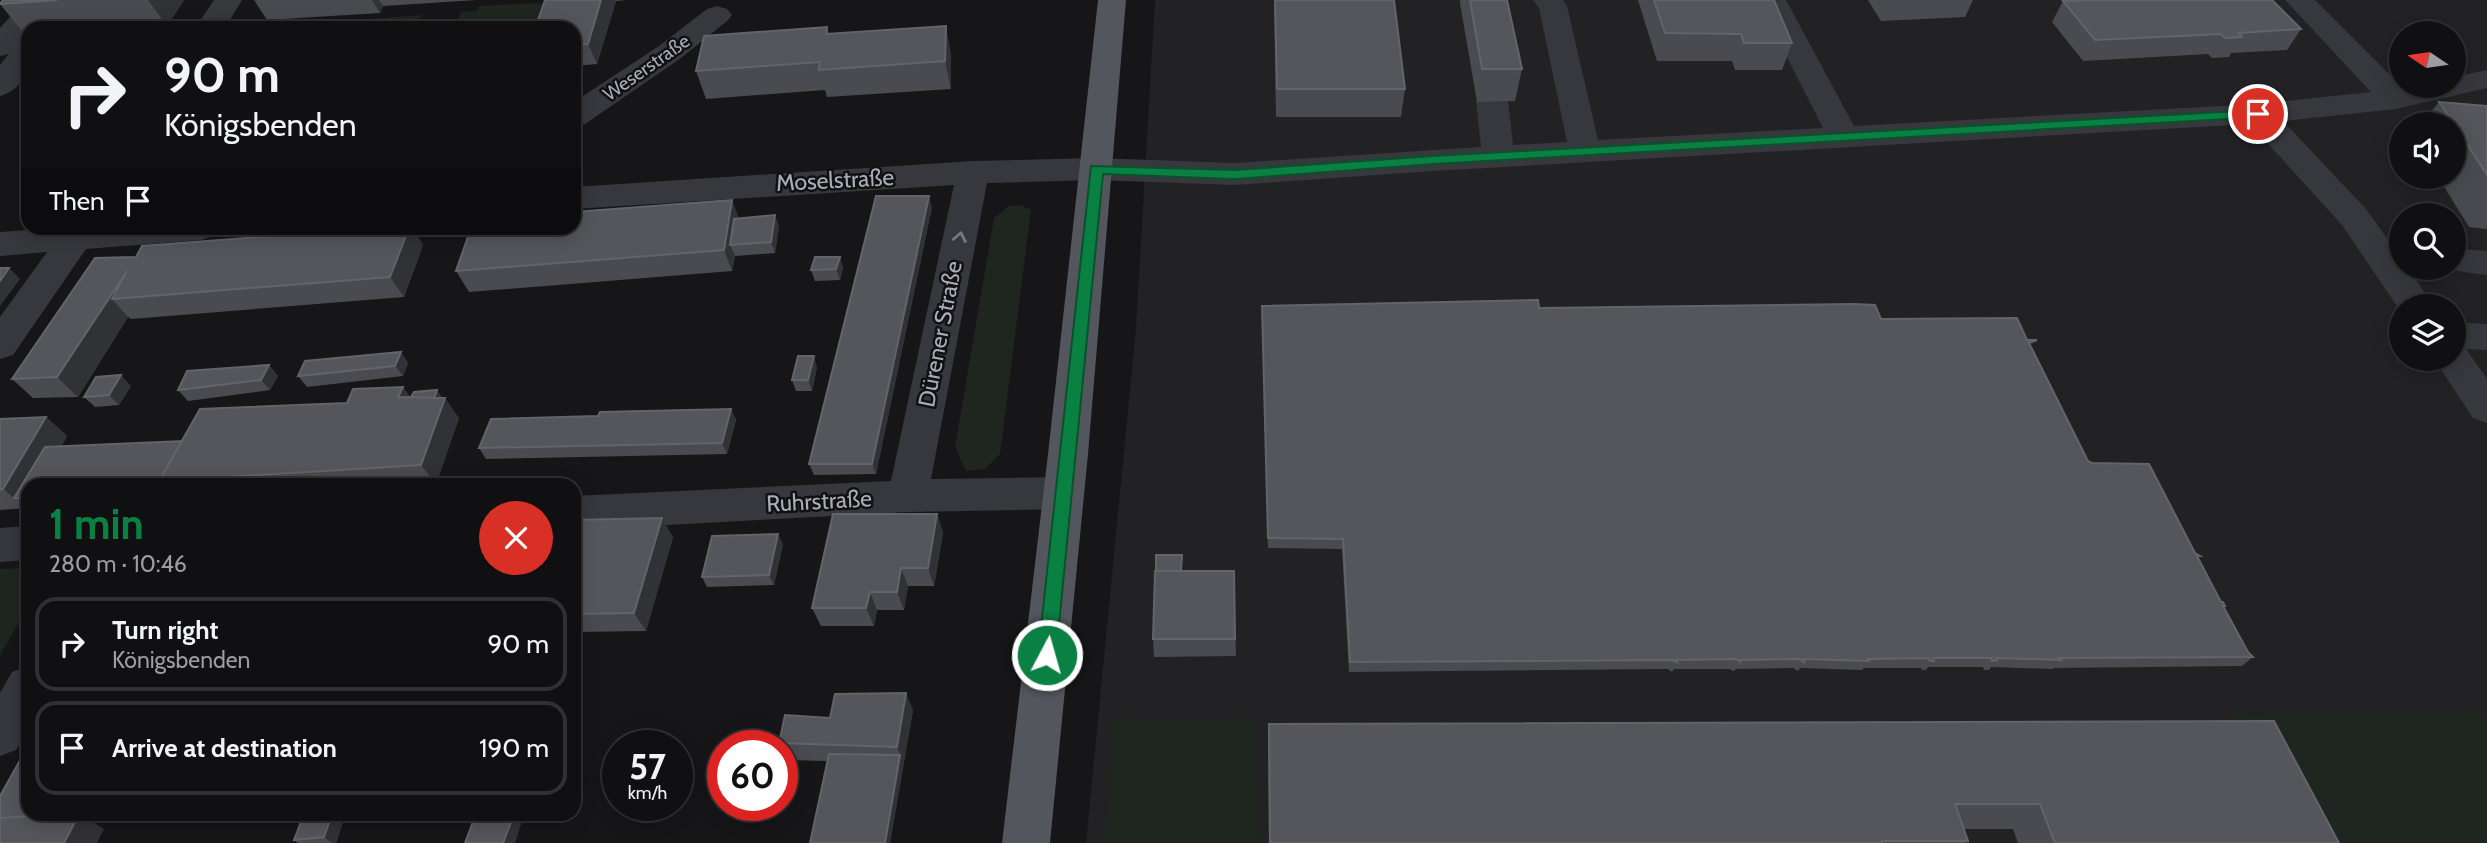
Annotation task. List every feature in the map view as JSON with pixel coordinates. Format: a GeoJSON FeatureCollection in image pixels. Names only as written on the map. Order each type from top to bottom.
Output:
{"type":"FeatureCollection","features":[{"type":"Feature","properties":{"kind":"main road"},"geometry":{"type":"LineString","coordinates":[[1026,843],[1064,493],[1112,0]]}},
{"type":"Feature","properties":{"kind":"street"},"geometry":{"type":"LineString","coordinates":[[29,21],[40,0]]}},
{"type":"Feature","properties":{"kind":"street"},"geometry":{"type":"LineString","coordinates":[[214,21],[228,0]]}},
{"type":"Feature","properties":{"kind":"street"},"geometry":{"type":"LineString","coordinates":[[1546,0],[1553,6],[1585,152]]}},
{"type":"Feature","properties":{"kind":"street"},"geometry":{"type":"LineString","coordinates":[[1772,0],[1844,137]]}},
{"type":"Feature","properties":{"kind":"street"},"geometry":{"type":"LineString","coordinates":[[2299,0],[2396,99]]}},
{"type":"Feature","properties":{"kind":"street","name":"Weserstraße"},"geometry":{"type":"LineString","coordinates":[[581,112],[670,52],[717,15]]}},
{"type":"Feature","properties":{"kind":"street"},"geometry":{"type":"LineString","coordinates":[[0,86],[13,52]]}},
{"type":"Feature","properties":{"kind":"street","name":"Moselstraße"},"geometry":{"type":"LineString","coordinates":[[581,198],[973,172],[1096,169],[1235,174],[1498,156],[2258,114],[2396,99],[2487,79]]}},
{"type":"Feature","properties":{"kind":"street"},"geometry":{"type":"LineString","coordinates":[[1492,101],[1498,156]]}},
{"type":"Feature","properties":{"kind":"street"},"geometry":{"type":"LineString","coordinates":[[2258,114],[2389,253]]}},
{"type":"Feature","properties":{"kind":"street","name":"Dürener Straße"},"geometry":{"type":"LineString","coordinates":[[908,496],[973,172]]}},
{"type":"Feature","properties":{"kind":"street"},"geometry":{"type":"LineString","coordinates":[[0,226],[21,224]]}},
{"type":"Feature","properties":{"kind":"street"},"geometry":{"type":"LineString","coordinates":[[0,244],[59,235]]}},
{"type":"Feature","properties":{"kind":"street"},"geometry":{"type":"LineString","coordinates":[[0,345],[77,235]]}},
{"type":"Feature","properties":{"kind":"street"},"geometry":{"type":"LineString","coordinates":[[2466,261],[2487,263]]}},
{"type":"Feature","properties":{"kind":"street"},"geometry":{"type":"LineString","coordinates":[[2466,336],[2487,337]]}},
{"type":"Feature","properties":{"kind":"street"},"geometry":{"type":"LineString","coordinates":[[2461,371],[2487,408]]}},
{"type":"Feature","properties":{"kind":"street","name":"Ruhrstraße"},"geometry":{"type":"LineString","coordinates":[[581,513],[908,496],[1064,493]]}},
{"type":"Feature","properties":{"kind":"street"},"geometry":{"type":"LineString","coordinates":[[0,545],[21,544]]}},
{"type":"Feature","properties":{"kind":"street"},"geometry":{"type":"LineString","coordinates":[[0,734],[21,698]]}},
{"type":"Feature","properties":{"kind":"shaded area"},"geometry":{"type":"Polygon","coordinates":[[[1155,0],[2487,0],[2487,843],[1086,843],[1136,328],[1155,0]]]}},
{"type":"Feature","properties":{"kind":"shaded area"},"geometry":{"type":"Polygon","coordinates":[[[542,3],[536,21],[457,21],[461,12],[476,11],[479,6],[542,3]]]}},
{"type":"Feature","properties":{"kind":"shaded area"},"geometry":{"type":"Polygon","coordinates":[[[421,15],[419,19],[428,19],[427,21],[340,21],[421,15]]]}},
{"type":"Feature","properties":{"kind":"shaded area"},"geometry":{"type":"Polygon","coordinates":[[[1021,205],[1031,210],[1000,454],[985,469],[966,471],[955,447],[994,218],[1009,206],[1021,205]]]}},
{"type":"Feature","properties":{"kind":"shaded area"},"geometry":{"type":"Polygon","coordinates":[[[21,568],[21,619],[0,655],[0,569],[21,568]]]}},
{"type":"Feature","properties":{"kind":"shaded area"},"geometry":{"type":"Polygon","coordinates":[[[2487,710],[2487,843],[2294,843],[2229,713],[2487,710]]]}},
{"type":"Feature","properties":{"kind":"shaded area"},"geometry":{"type":"Polygon","coordinates":[[[1111,718],[1257,719],[1260,843],[1105,843],[1111,718]]]}},
{"type":"Feature","properties":{"kind":"building"},"geometry":{"type":"Polygon","coordinates":[[[3,0],[57,0],[0,4],[3,0]]]}},
{"type":"Feature","properties":{"kind":"building"},"geometry":{"type":"Polygon","coordinates":[[[545,0],[601,0],[588,44],[581,44],[581,21],[538,21],[545,0]]]}},
{"type":"Feature","properties":{"kind":"building"},"geometry":{"type":"Polygon","coordinates":[[[1275,0],[1394,0],[1405,89],[1277,89],[1275,0]]]}},
{"type":"Feature","properties":{"kind":"building"},"geometry":{"type":"Polygon","coordinates":[[[1470,0],[1507,0],[1522,69],[1482,69],[1470,0]]]}},
{"type":"Feature","properties":{"kind":"building"},"geometry":{"type":"Polygon","coordinates":[[[1654,0],[1774,0],[1792,43],[1744,43],[1741,34],[1665,33],[1654,0]]]}},
{"type":"Feature","properties":{"kind":"building"},"geometry":{"type":"Polygon","coordinates":[[[2272,0],[2301,29],[2239,33],[2242,37],[2225,38],[2221,34],[2095,40],[2063,1],[2272,0]]]}},
{"type":"Feature","properties":{"kind":"building"},"geometry":{"type":"Polygon","coordinates":[[[946,26],[945,61],[819,70],[820,62],[696,71],[704,36],[827,27],[826,34],[946,26]]]}},
{"type":"Feature","properties":{"kind":"building"},"geometry":{"type":"Polygon","coordinates":[[[2439,102],[2487,106],[2487,175],[2466,143],[2466,112],[2446,112],[2439,102]]]}},
{"type":"Feature","properties":{"kind":"building"},"geometry":{"type":"Polygon","coordinates":[[[876,196],[929,196],[872,464],[809,464],[876,196]]]}},
{"type":"Feature","properties":{"kind":"building"},"geometry":{"type":"Polygon","coordinates":[[[732,200],[724,250],[456,271],[469,235],[581,235],[581,211],[732,200]]]}},
{"type":"Feature","properties":{"kind":"building"},"geometry":{"type":"Polygon","coordinates":[[[775,215],[771,242],[730,245],[734,219],[775,215]]]}},
{"type":"Feature","properties":{"kind":"building"},"geometry":{"type":"Polygon","coordinates":[[[284,235],[406,235],[390,277],[112,299],[127,271],[57,377],[12,379],[95,258],[136,257],[142,246],[284,235]]]}},
{"type":"Feature","properties":{"kind":"building"},"geometry":{"type":"Polygon","coordinates":[[[815,257],[840,257],[836,269],[811,270],[815,257]]]}},
{"type":"Feature","properties":{"kind":"building"},"geometry":{"type":"Polygon","coordinates":[[[0,268],[9,268],[0,281],[0,268]]]}},
{"type":"Feature","properties":{"kind":"building"},"geometry":{"type":"Polygon","coordinates":[[[1538,300],[1539,308],[1854,304],[1875,305],[1881,319],[2017,318],[2027,340],[2037,340],[2029,343],[2088,461],[2149,464],[2195,553],[2200,556],[2197,556],[2223,606],[2253,657],[2059,658],[2061,660],[1996,658],[1997,660],[1992,661],[1991,658],[1933,658],[1934,661],[1930,661],[1928,658],[1868,659],[1869,661],[1803,659],[1804,662],[1799,659],[1739,660],[1740,662],[1735,659],[1676,660],[1677,662],[1350,662],[1343,539],[1268,538],[1262,306],[1538,300]]]}},
{"type":"Feature","properties":{"kind":"building"},"geometry":{"type":"Polygon","coordinates":[[[401,352],[395,366],[298,376],[305,361],[401,352]]]}},
{"type":"Feature","properties":{"kind":"building"},"geometry":{"type":"Polygon","coordinates":[[[798,356],[814,356],[808,380],[792,380],[798,356]]]}},
{"type":"Feature","properties":{"kind":"building"},"geometry":{"type":"Polygon","coordinates":[[[269,365],[261,380],[178,390],[187,371],[269,365]]]}},
{"type":"Feature","properties":{"kind":"building"},"geometry":{"type":"Polygon","coordinates":[[[121,375],[109,395],[84,397],[96,377],[121,375]]]}},
{"type":"Feature","properties":{"kind":"building"},"geometry":{"type":"Polygon","coordinates":[[[403,387],[398,397],[445,398],[421,465],[208,478],[161,478],[200,409],[347,403],[353,389],[403,387]]]}},
{"type":"Feature","properties":{"kind":"building"},"geometry":{"type":"Polygon","coordinates":[[[437,390],[434,398],[411,397],[414,392],[437,390]]]}},
{"type":"Feature","properties":{"kind":"building"},"geometry":{"type":"Polygon","coordinates":[[[731,409],[722,443],[479,448],[491,419],[598,416],[600,412],[731,409]]]}},
{"type":"Feature","properties":{"kind":"building"},"geometry":{"type":"Polygon","coordinates":[[[46,417],[3,489],[0,490],[0,419],[46,417]]]}},
{"type":"Feature","properties":{"kind":"building"},"geometry":{"type":"Polygon","coordinates":[[[182,441],[161,478],[26,478],[45,447],[182,441]]]}},
{"type":"Feature","properties":{"kind":"building"},"geometry":{"type":"Polygon","coordinates":[[[21,486],[21,498],[14,498],[21,486]]]}},
{"type":"Feature","properties":{"kind":"building"},"geometry":{"type":"Polygon","coordinates":[[[833,514],[937,514],[928,568],[901,568],[897,592],[870,592],[866,608],[812,608],[833,514]]]}},
{"type":"Feature","properties":{"kind":"building"},"geometry":{"type":"Polygon","coordinates":[[[662,518],[634,613],[581,614],[581,520],[662,518]]]}},
{"type":"Feature","properties":{"kind":"building"},"geometry":{"type":"Polygon","coordinates":[[[778,534],[769,575],[702,577],[712,536],[778,534]]]}},
{"type":"Feature","properties":{"kind":"building"},"geometry":{"type":"Polygon","coordinates":[[[1156,555],[1182,555],[1181,571],[1156,571],[1156,555]]]}},
{"type":"Feature","properties":{"kind":"building"},"geometry":{"type":"Polygon","coordinates":[[[1155,571],[1234,571],[1235,639],[1153,639],[1155,571]]]}},
{"type":"Feature","properties":{"kind":"building"},"geometry":{"type":"Polygon","coordinates":[[[906,693],[897,747],[798,744],[798,730],[782,730],[785,715],[830,718],[835,694],[906,693]]]}},
{"type":"Feature","properties":{"kind":"building"},"geometry":{"type":"Polygon","coordinates":[[[2274,721],[2339,843],[2055,843],[2040,804],[1955,804],[1968,841],[1270,843],[1269,724],[2274,721]]]}},
{"type":"Feature","properties":{"kind":"building"},"geometry":{"type":"Polygon","coordinates":[[[829,754],[900,755],[885,843],[810,843],[829,754]]]}},
{"type":"Feature","properties":{"kind":"building"},"geometry":{"type":"Polygon","coordinates":[[[21,758],[21,817],[0,818],[0,796],[21,758]]]}},
{"type":"Feature","properties":{"kind":"building"},"geometry":{"type":"Polygon","coordinates":[[[21,817],[21,821],[75,821],[64,843],[0,843],[0,818],[21,817]]]}},
{"type":"Feature","properties":{"kind":"building"},"geometry":{"type":"Polygon","coordinates":[[[301,821],[330,821],[324,837],[294,840],[301,821]]]}},
{"type":"Feature","properties":{"kind":"building"},"geometry":{"type":"Polygon","coordinates":[[[473,821],[511,821],[503,843],[465,843],[473,821]]]}},
{"type":"Feature","properties":{"kind":"route"},"geometry":{"type":"LineString","coordinates":[[1047,655],[1096,169],[1235,174],[1433,160],[2258,114]]}}]}
